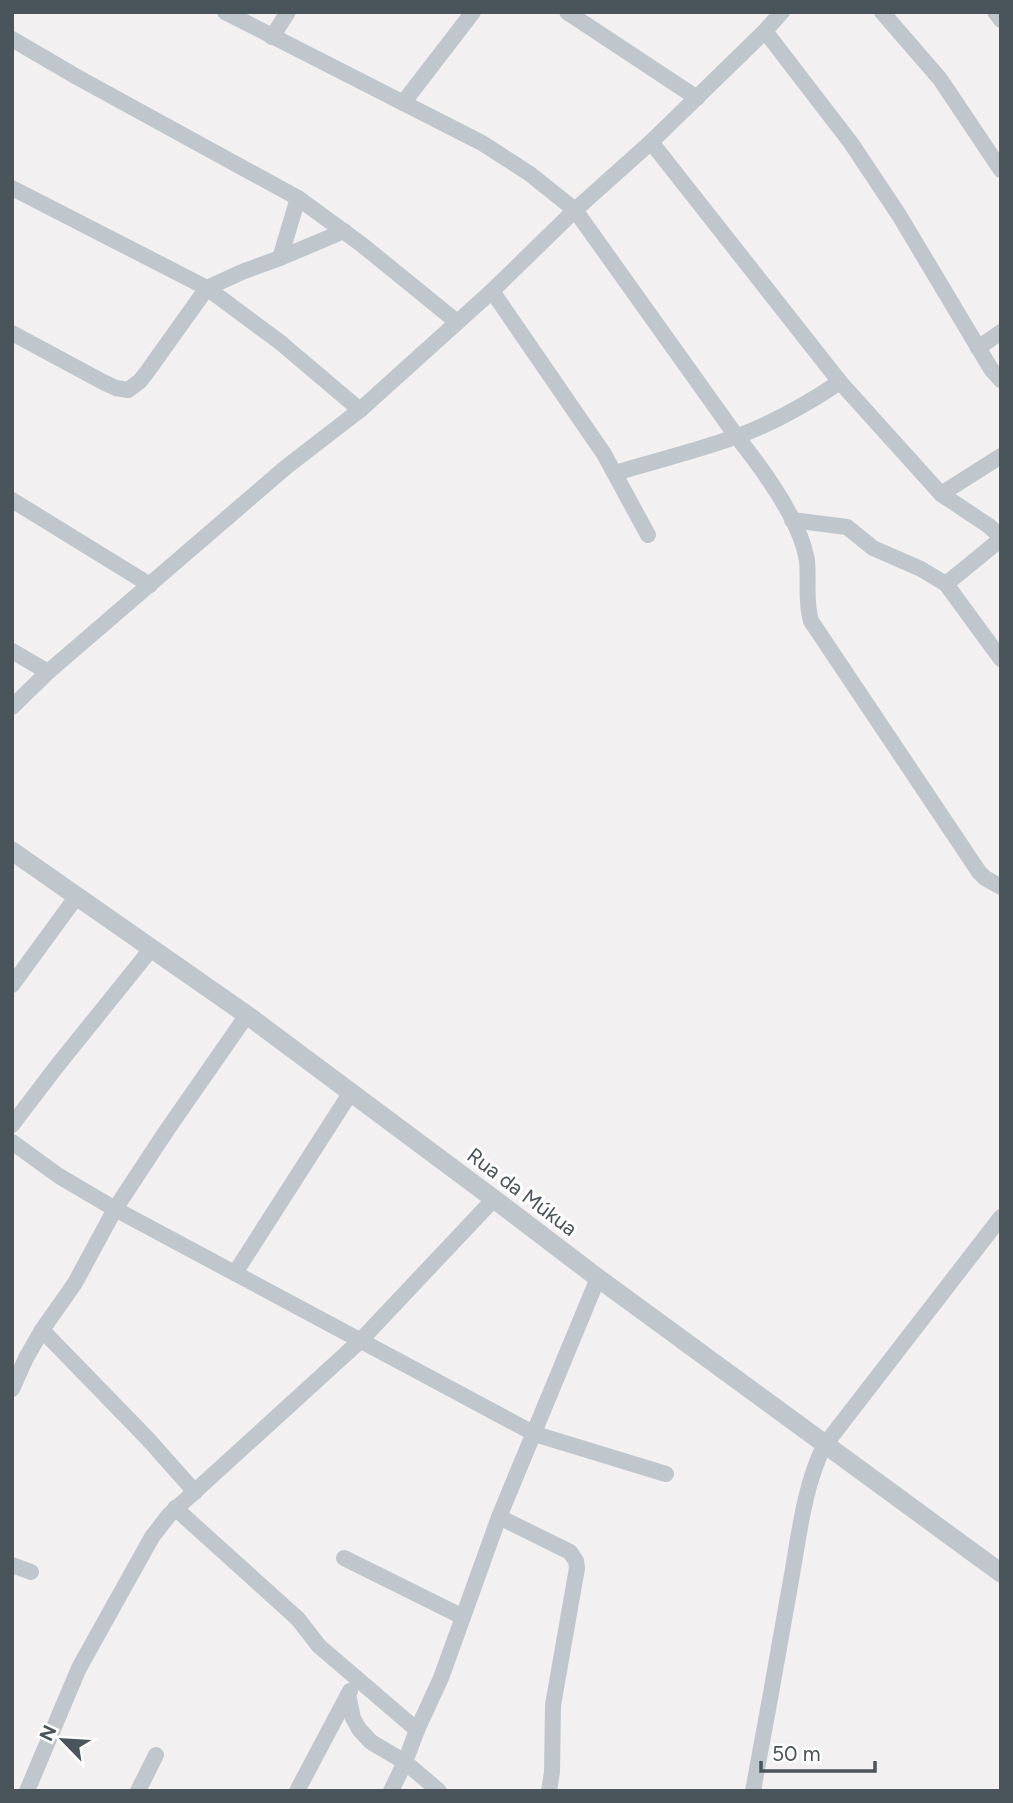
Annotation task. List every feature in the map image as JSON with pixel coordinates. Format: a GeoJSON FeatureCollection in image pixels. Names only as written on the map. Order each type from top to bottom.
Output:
{"type":"FeatureCollection","features":[{"type":"Feature","properties":{"kind":"street"},"geometry":{"type":"LineString","coordinates":[[225,12],[482,144],[530,174],[575,210],[737,437],[757,461],[786,507],[807,558],[808,610],[811,621],[979,872],[1001,887]]}},
{"type":"Feature","properties":{"kind":"street"},"geometry":{"type":"LineString","coordinates":[[272,37],[288,12]]}},
{"type":"Feature","properties":{"kind":"street"},"geometry":{"type":"LineString","coordinates":[[403,103],[473,12]]}},
{"type":"Feature","properties":{"kind":"street"},"geometry":{"type":"LineString","coordinates":[[568,12],[696,98]]}},
{"type":"Feature","properties":{"kind":"street"},"geometry":{"type":"LineString","coordinates":[[12,707],[48,671],[285,468],[360,410],[492,291],[575,210],[651,142],[782,12]]}},
{"type":"Feature","properties":{"kind":"street"},"geometry":{"type":"LineString","coordinates":[[881,12],[940,79],[1001,170]]}},
{"type":"Feature","properties":{"kind":"street"},"geometry":{"type":"LineString","coordinates":[[995,12],[1001,20]]}},
{"type":"Feature","properties":{"kind":"street"},"geometry":{"type":"LineString","coordinates":[[765,31],[858,154],[899,215],[991,369],[1001,380]]}},
{"type":"Feature","properties":{"kind":"street"},"geometry":{"type":"LineString","coordinates":[[12,39],[298,198],[344,231],[457,322]]}},
{"type":"Feature","properties":{"kind":"street"},"geometry":{"type":"LineString","coordinates":[[651,142],[840,382],[941,494],[989,526],[1001,538],[946,584]]}},
{"type":"Feature","properties":{"kind":"street"},"geometry":{"type":"LineString","coordinates":[[12,188],[207,288],[281,343],[360,410]]}},
{"type":"Feature","properties":{"kind":"street"},"geometry":{"type":"LineString","coordinates":[[280,258],[298,198]]}},
{"type":"Feature","properties":{"kind":"street"},"geometry":{"type":"LineString","coordinates":[[12,333],[103,382],[128,390],[147,372],[207,288],[344,231]]}},
{"type":"Feature","properties":{"kind":"street"},"geometry":{"type":"LineString","coordinates":[[492,291],[615,473],[648,535]]}},
{"type":"Feature","properties":{"kind":"street"},"geometry":{"type":"LineString","coordinates":[[978,348],[1001,332]]}},
{"type":"Feature","properties":{"kind":"street"},"geometry":{"type":"LineString","coordinates":[[615,473],[737,437],[791,412],[840,382]]}},
{"type":"Feature","properties":{"kind":"street"},"geometry":{"type":"LineString","coordinates":[[941,494],[1001,456]]}},
{"type":"Feature","properties":{"kind":"street"},"geometry":{"type":"LineString","coordinates":[[12,500],[150,585]]}},
{"type":"Feature","properties":{"kind":"street"},"geometry":{"type":"LineString","coordinates":[[792,520],[848,527],[873,548],[921,569],[946,584],[1001,659]]}},
{"type":"Feature","properties":{"kind":"street"},"geometry":{"type":"LineString","coordinates":[[12,651],[48,671]]}},
{"type":"Feature","properties":{"kind":"street","name":"Rua da Múkua"},"geometry":{"type":"LineString","coordinates":[[12,851],[247,1015],[824,1446],[1001,1573]]}},
{"type":"Feature","properties":{"kind":"street"},"geometry":{"type":"LineString","coordinates":[[12,985],[77,896]]}},
{"type":"Feature","properties":{"kind":"street"},"geometry":{"type":"LineString","coordinates":[[12,1125],[152,948]]}},
{"type":"Feature","properties":{"kind":"street"},"geometry":{"type":"LineString","coordinates":[[12,1389],[26,1357],[75,1283],[115,1209],[247,1015]]}},
{"type":"Feature","properties":{"kind":"street"},"geometry":{"type":"LineString","coordinates":[[235,1273],[351,1093]]}},
{"type":"Feature","properties":{"kind":"street"},"geometry":{"type":"LineString","coordinates":[[12,1142],[59,1176],[115,1209],[535,1434],[666,1474]]}},
{"type":"Feature","properties":{"kind":"street"},"geometry":{"type":"LineString","coordinates":[[27,1791],[79,1668],[152,1537],[175,1508],[360,1341],[494,1199]]}},
{"type":"Feature","properties":{"kind":"street"},"geometry":{"type":"LineString","coordinates":[[753,1791],[807,1496],[817,1461],[824,1446],[1001,1217]]}},
{"type":"Feature","properties":{"kind":"street"},"geometry":{"type":"LineString","coordinates":[[391,1791],[440,1678],[499,1517],[598,1278]]}},
{"type":"Feature","properties":{"kind":"street"},"geometry":{"type":"LineString","coordinates":[[43,1330],[195,1492]]}},
{"type":"Feature","properties":{"kind":"street"},"geometry":{"type":"LineString","coordinates":[[175,1508],[298,1619],[319,1646],[417,1730]]}},
{"type":"Feature","properties":{"kind":"street"},"geometry":{"type":"LineString","coordinates":[[499,1517],[570,1552],[576,1561],[553,1705],[552,1772],[549,1791]]}},
{"type":"Feature","properties":{"kind":"street"},"geometry":{"type":"LineString","coordinates":[[344,1559],[463,1617]]}},
{"type":"Feature","properties":{"kind":"street"},"geometry":{"type":"LineString","coordinates":[[12,1565],[31,1572]]}},
{"type":"Feature","properties":{"kind":"street"},"geometry":{"type":"LineString","coordinates":[[297,1791],[355,1678]]}},
{"type":"Feature","properties":{"kind":"street"},"geometry":{"type":"LineString","coordinates":[[348,1695],[353,1718],[371,1742],[405,1762],[439,1791]]}},
{"type":"Feature","properties":{"kind":"street"},"geometry":{"type":"LineString","coordinates":[[138,1791],[156,1755]]}}]}
